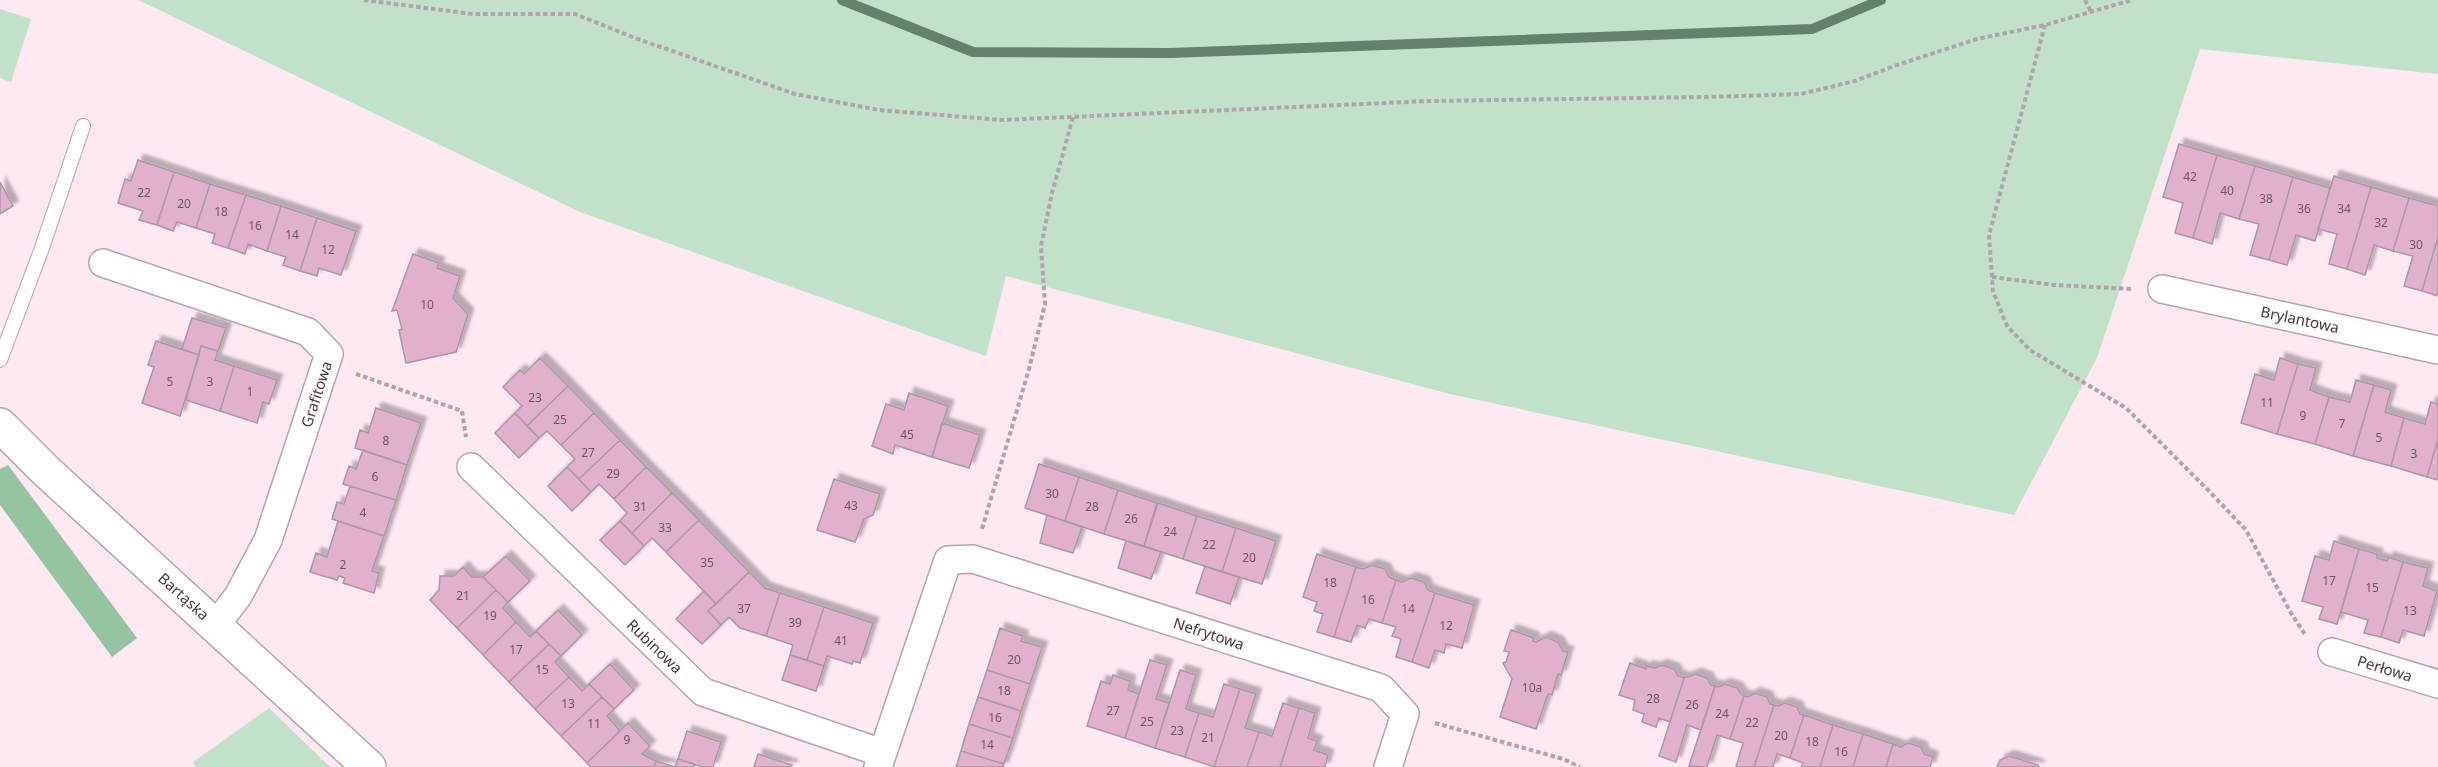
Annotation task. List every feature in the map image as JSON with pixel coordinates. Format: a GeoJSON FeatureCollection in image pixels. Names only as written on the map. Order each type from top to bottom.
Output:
{"type":"FeatureCollection","features":[{"type":"Feature","properties":{"kind":"street","name":"Grafitowa"},"geometry":{"type":"LineString","coordinates":[[103,263],[308,332],[329,354],[268,540],[238,596],[216,625]]}},
{"type":"Feature","properties":{"kind":"street","name":"Brylantowa"},"geometry":{"type":"LineString","coordinates":[[2162,289],[2438,350]]}},
{"type":"Feature","properties":{"kind":"street","name":"Bartąska"},"geometry":{"type":"LineString","coordinates":[[0,425],[45,470],[369,767]]}},
{"type":"Feature","properties":{"kind":"street","name":"Rubinowa"},"geometry":{"type":"LineString","coordinates":[[471,467],[703,692],[880,760],[961,560]]}},
{"type":"Feature","properties":{"kind":"street","name":"Nefrytowa"},"geometry":{"type":"LineString","coordinates":[[961,560],[1381,688],[1405,714]]}},
{"type":"Feature","properties":{"kind":"street","name":"Perłowa"},"geometry":{"type":"LineString","coordinates":[[2332,652],[2438,684]]}},
{"type":"Feature","properties":{"kind":"street"},"geometry":{"type":"LineString","coordinates":[[1388,767],[1405,714]]}},
{"type":"Feature","properties":{"kind":"lane"},"geometry":{"type":"LineString","coordinates":[[0,360],[42,248],[83,126]]}},
{"type":"Feature","properties":{"kind":"path"},"geometry":{"type":"LineString","coordinates":[[364,0],[473,14],[575,14],[646,42],[795,94],[879,110],[1002,120],[1430,101],[1707,98],[1801,94],[1855,81],[1977,39],[2045,25],[2132,0]]}},
{"type":"Feature","properties":{"kind":"path"},"geometry":{"type":"LineString","coordinates":[[2085,0],[2091,12]]}},
{"type":"Feature","properties":{"kind":"path"},"geometry":{"type":"LineString","coordinates":[[2045,25],[1989,235],[1993,291],[2007,326],[2030,350],[2126,408],[2134,416],[2246,530],[2291,613],[2309,639],[2332,652]]}},
{"type":"Feature","properties":{"kind":"path"},"geometry":{"type":"LineString","coordinates":[[961,560],[1029,369],[1045,304],[1041,246],[1072,117]]}},
{"type":"Feature","properties":{"kind":"path"},"geometry":{"type":"LineString","coordinates":[[1992,277],[2054,285],[2162,289]]}},
{"type":"Feature","properties":{"kind":"path"},"geometry":{"type":"LineString","coordinates":[[326,364],[462,411],[471,467]]}},
{"type":"Feature","properties":{"kind":"path"},"geometry":{"type":"LineString","coordinates":[[1405,714],[1563,759],[1580,767]]}},
{"type":"Feature","properties":{"kind":"green space"},"geometry":{"type":"Polygon","coordinates":[[[138,0],[2438,0],[2438,74],[2200,49],[2097,358],[2014,515],[1450,394],[1006,276],[986,356],[580,212],[138,0]]]}},
{"type":"Feature","properties":{"kind":"green space"},"geometry":{"type":"Polygon","coordinates":[[[0,9],[31,19],[11,82],[0,78],[0,9]]]}},
{"type":"Feature","properties":{"kind":"green space"},"geometry":{"type":"Polygon","coordinates":[[[8,465],[137,638],[112,657],[0,505],[0,469],[8,465]]]}},
{"type":"Feature","properties":{"kind":"green space"},"geometry":{"type":"Polygon","coordinates":[[[269,708],[330,767],[196,767],[193,762],[269,708]]]}},
{"type":"Feature","properties":{"kind":"building"},"geometry":{"type":"Polygon","coordinates":[[[2179,144],[2217,155],[2193,238],[2175,233],[2183,203],[2163,197],[2179,144]]]}},
{"type":"Feature","properties":{"kind":"building"},"geometry":{"type":"Polygon","coordinates":[[[2217,155],[2255,166],[2239,219],[2220,213],[2212,244],[2193,238],[2217,155]]]}},
{"type":"Feature","properties":{"kind":"building"},"geometry":{"type":"Polygon","coordinates":[[[138,160],[174,172],[157,225],[139,220],[143,211],[118,203],[125,179],[131,181],[138,160]]]}},
{"type":"Feature","properties":{"kind":"building"},"geometry":{"type":"Polygon","coordinates":[[[2255,166],[2293,177],[2269,260],[2250,255],[2259,224],[2239,219],[2255,166]]]}},
{"type":"Feature","properties":{"kind":"building"},"geometry":{"type":"Polygon","coordinates":[[[174,172],[210,184],[196,228],[177,222],[173,231],[157,225],[174,172]]]}},
{"type":"Feature","properties":{"kind":"building"},"geometry":{"type":"Polygon","coordinates":[[[2334,176],[2371,187],[2347,269],[2329,264],[2337,234],[2318,229],[2334,176]]]}},
{"type":"Feature","properties":{"kind":"building"},"geometry":{"type":"Polygon","coordinates":[[[2293,177],[2330,188],[2315,241],[2296,235],[2287,265],[2269,260],[2293,177]]]}},
{"type":"Feature","properties":{"kind":"building"},"geometry":{"type":"Polygon","coordinates":[[[0,182],[13,206],[0,214],[0,182]]]}},
{"type":"Feature","properties":{"kind":"building"},"geometry":{"type":"Polygon","coordinates":[[[210,184],[246,195],[228,248],[212,243],[215,234],[196,228],[210,184]]]}},
{"type":"Feature","properties":{"kind":"building"},"geometry":{"type":"Polygon","coordinates":[[[2371,187],[2409,198],[2393,251],[2374,245],[2365,275],[2347,269],[2371,187]]]}},
{"type":"Feature","properties":{"kind":"building"},"geometry":{"type":"Polygon","coordinates":[[[246,195],[281,206],[267,251],[248,244],[245,254],[228,248],[246,195]]]}},
{"type":"Feature","properties":{"kind":"building"},"geometry":{"type":"Polygon","coordinates":[[[2409,198],[2438,206],[2438,237],[2422,291],[2404,286],[2413,256],[2393,251],[2409,198]]]}},
{"type":"Feature","properties":{"kind":"building"},"geometry":{"type":"Polygon","coordinates":[[[281,206],[317,218],[300,271],[283,265],[286,257],[267,251],[281,206]]]}},
{"type":"Feature","properties":{"kind":"building"},"geometry":{"type":"Polygon","coordinates":[[[317,218],[356,231],[341,275],[319,268],[317,276],[300,271],[317,218]]]}},
{"type":"Feature","properties":{"kind":"building"},"geometry":{"type":"Polygon","coordinates":[[[2438,237],[2438,296],[2422,291],[2438,237]]]}},
{"type":"Feature","properties":{"kind":"building"},"geometry":{"type":"Polygon","coordinates":[[[413,254],[439,263],[437,268],[460,276],[453,298],[468,314],[456,352],[406,363],[397,310],[392,311],[413,254]]]}},
{"type":"Feature","properties":{"kind":"building"},"geometry":{"type":"Polygon","coordinates":[[[192,318],[226,328],[218,351],[201,346],[199,355],[182,349],[192,318]]]}},
{"type":"Feature","properties":{"kind":"building"},"geometry":{"type":"Polygon","coordinates":[[[156,341],[199,355],[180,416],[142,403],[154,367],[148,365],[156,341]]]}},
{"type":"Feature","properties":{"kind":"building"},"geometry":{"type":"Polygon","coordinates":[[[201,346],[218,351],[215,360],[234,366],[220,411],[186,400],[201,346]]]}},
{"type":"Feature","properties":{"kind":"building"},"geometry":{"type":"Polygon","coordinates":[[[540,358],[568,386],[527,426],[515,413],[522,406],[503,387],[520,370],[524,374],[540,358]]]}},
{"type":"Feature","properties":{"kind":"building"},"geometry":{"type":"Polygon","coordinates":[[[2280,358],[2298,364],[2277,434],[2241,423],[2255,374],[2274,380],[2280,358]]]}},
{"type":"Feature","properties":{"kind":"building"},"geometry":{"type":"Polygon","coordinates":[[[2298,364],[2316,368],[2310,390],[2329,397],[2315,444],[2277,434],[2298,364]]]}},
{"type":"Feature","properties":{"kind":"building"},"geometry":{"type":"Polygon","coordinates":[[[234,366],[277,380],[269,404],[263,402],[257,423],[220,411],[234,366]]]}},
{"type":"Feature","properties":{"kind":"building"},"geometry":{"type":"Polygon","coordinates":[[[2356,380],[2374,385],[2353,456],[2315,444],[2329,397],[2350,402],[2356,380]]]}},
{"type":"Feature","properties":{"kind":"building"},"geometry":{"type":"Polygon","coordinates":[[[2374,385],[2391,390],[2385,412],[2404,418],[2391,466],[2353,456],[2374,385]]]}},
{"type":"Feature","properties":{"kind":"building"},"geometry":{"type":"Polygon","coordinates":[[[568,386],[594,413],[561,445],[547,431],[539,438],[527,426],[568,386]]]}},
{"type":"Feature","properties":{"kind":"building"},"geometry":{"type":"Polygon","coordinates":[[[909,393],[948,406],[932,457],[895,445],[893,454],[872,446],[886,404],[904,410],[909,393]]]}},
{"type":"Feature","properties":{"kind":"building"},"geometry":{"type":"Polygon","coordinates":[[[2431,402],[2438,404],[2438,439],[2427,477],[2391,466],[2404,418],[2425,424],[2431,402]]]}},
{"type":"Feature","properties":{"kind":"building"},"geometry":{"type":"Polygon","coordinates":[[[376,408],[421,423],[407,465],[355,448],[360,430],[368,433],[376,408]]]}},
{"type":"Feature","properties":{"kind":"building"},"geometry":{"type":"Polygon","coordinates":[[[515,413],[539,438],[519,458],[495,433],[515,413]]]}},
{"type":"Feature","properties":{"kind":"building"},"geometry":{"type":"Polygon","coordinates":[[[594,413],[620,440],[579,479],[567,467],[575,459],[561,445],[594,413]]]}},
{"type":"Feature","properties":{"kind":"building"},"geometry":{"type":"Polygon","coordinates":[[[942,423],[980,435],[969,468],[932,457],[942,423]]]}},
{"type":"Feature","properties":{"kind":"building"},"geometry":{"type":"Polygon","coordinates":[[[2438,439],[2438,480],[2427,477],[2438,439]]]}},
{"type":"Feature","properties":{"kind":"building"},"geometry":{"type":"Polygon","coordinates":[[[620,440],[646,467],[614,499],[599,484],[591,492],[579,479],[620,440]]]}},
{"type":"Feature","properties":{"kind":"building"},"geometry":{"type":"Polygon","coordinates":[[[363,450],[407,465],[396,500],[343,484],[349,466],[356,469],[363,450]]]}},
{"type":"Feature","properties":{"kind":"building"},"geometry":{"type":"Polygon","coordinates":[[[1039,464],[1079,477],[1065,521],[1025,508],[1039,464]]]}},
{"type":"Feature","properties":{"kind":"building"},"geometry":{"type":"Polygon","coordinates":[[[567,467],[591,492],[572,511],[548,486],[567,467]]]}},
{"type":"Feature","properties":{"kind":"building"},"geometry":{"type":"Polygon","coordinates":[[[646,467],[672,493],[632,533],[620,521],[627,513],[614,499],[646,467]]]}},
{"type":"Feature","properties":{"kind":"building"},"geometry":{"type":"Polygon","coordinates":[[[1079,477],[1118,490],[1104,534],[1065,521],[1079,477]]]}},
{"type":"Feature","properties":{"kind":"building"},"geometry":{"type":"Polygon","coordinates":[[[834,479],[880,494],[873,515],[864,519],[855,542],[817,530],[834,479]]]}},
{"type":"Feature","properties":{"kind":"building"},"geometry":{"type":"Polygon","coordinates":[[[350,486],[396,500],[384,536],[332,519],[337,502],[344,504],[350,486]]]}},
{"type":"Feature","properties":{"kind":"building"},"geometry":{"type":"Polygon","coordinates":[[[1118,490],[1157,503],[1144,546],[1104,534],[1118,490]]]}},
{"type":"Feature","properties":{"kind":"building"},"geometry":{"type":"Polygon","coordinates":[[[672,493],[699,520],[666,552],[652,538],[644,546],[632,533],[672,493]]]}},
{"type":"Feature","properties":{"kind":"building"},"geometry":{"type":"Polygon","coordinates":[[[1158,503],[1197,516],[1183,559],[1144,546],[1158,503]]]}},
{"type":"Feature","properties":{"kind":"building"},"geometry":{"type":"Polygon","coordinates":[[[1047,515],[1082,527],[1073,553],[1040,543],[1047,515]]]}},
{"type":"Feature","properties":{"kind":"building"},"geometry":{"type":"Polygon","coordinates":[[[1197,516],[1236,528],[1222,572],[1183,559],[1197,516]]]}},
{"type":"Feature","properties":{"kind":"building"},"geometry":{"type":"Polygon","coordinates":[[[699,520],[749,572],[716,604],[666,552],[699,520]]]}},
{"type":"Feature","properties":{"kind":"building"},"geometry":{"type":"Polygon","coordinates":[[[338,521],[384,536],[372,571],[379,573],[374,593],[343,583],[345,578],[339,576],[337,580],[310,572],[316,553],[327,557],[338,521]]]}},
{"type":"Feature","properties":{"kind":"building"},"geometry":{"type":"Polygon","coordinates":[[[620,521],[644,546],[625,565],[600,540],[620,521]]]}},
{"type":"Feature","properties":{"kind":"building"},"geometry":{"type":"Polygon","coordinates":[[[1236,528],[1276,541],[1262,584],[1222,572],[1236,528]]]}},
{"type":"Feature","properties":{"kind":"building"},"geometry":{"type":"Polygon","coordinates":[[[1126,541],[1161,552],[1151,579],[1118,568],[1126,541]]]}},
{"type":"Feature","properties":{"kind":"building"},"geometry":{"type":"Polygon","coordinates":[[[2334,541],[2359,549],[2337,624],[2319,619],[2323,607],[2302,601],[2315,556],[2329,560],[2334,541]]]}},
{"type":"Feature","properties":{"kind":"building"},"geometry":{"type":"Polygon","coordinates":[[[2359,549],[2377,554],[2377,558],[2387,561],[2388,557],[2403,562],[2381,637],[2364,633],[2368,620],[2341,612],[2359,549]]]}},
{"type":"Feature","properties":{"kind":"building"},"geometry":{"type":"Polygon","coordinates":[[[1317,554],[1356,567],[1334,637],[1317,632],[1323,614],[1314,611],[1317,602],[1303,597],[1317,554]]]}},
{"type":"Feature","properties":{"kind":"building"},"geometry":{"type":"Polygon","coordinates":[[[506,556],[530,581],[508,602],[483,577],[506,556]]]}},
{"type":"Feature","properties":{"kind":"building"},"geometry":{"type":"Polygon","coordinates":[[[2403,562],[2428,568],[2423,586],[2437,591],[2424,636],[2403,630],[2399,643],[2381,637],[2403,562]]]}},
{"type":"Feature","properties":{"kind":"building"},"geometry":{"type":"Polygon","coordinates":[[[1372,565],[1385,569],[1389,577],[1396,580],[1382,623],[1369,619],[1365,628],[1357,625],[1351,642],[1334,637],[1356,567],[1363,569],[1372,565]]]}},
{"type":"Feature","properties":{"kind":"building"},"geometry":{"type":"Polygon","coordinates":[[[1205,566],[1239,577],[1230,604],[1196,593],[1205,566]]]}},
{"type":"Feature","properties":{"kind":"building"},"geometry":{"type":"Polygon","coordinates":[[[463,567],[472,577],[483,577],[496,590],[457,628],[430,600],[439,590],[440,576],[454,576],[463,567]]]}},
{"type":"Feature","properties":{"kind":"building"},"geometry":{"type":"Polygon","coordinates":[[[749,572],[765,588],[780,593],[766,636],[740,628],[729,617],[721,625],[708,611],[749,572]]]}},
{"type":"Feature","properties":{"kind":"building"},"geometry":{"type":"Polygon","coordinates":[[[1411,578],[1424,582],[1428,590],[1435,593],[1412,662],[1396,657],[1401,639],[1392,636],[1396,627],[1382,623],[1396,580],[1402,582],[1411,578]]]}},
{"type":"Feature","properties":{"kind":"building"},"geometry":{"type":"Polygon","coordinates":[[[496,590],[508,602],[503,608],[516,622],[483,655],[457,628],[496,590]]]}},
{"type":"Feature","properties":{"kind":"building"},"geometry":{"type":"Polygon","coordinates":[[[704,591],[716,604],[708,611],[721,625],[702,644],[676,619],[704,591]]]}},
{"type":"Feature","properties":{"kind":"building"},"geometry":{"type":"Polygon","coordinates":[[[780,593],[824,607],[807,660],[790,655],[793,645],[766,636],[780,593]]]}},
{"type":"Feature","properties":{"kind":"building"},"geometry":{"type":"Polygon","coordinates":[[[1435,593],[1474,605],[1462,648],[1446,644],[1444,653],[1435,650],[1429,668],[1412,662],[1435,593]]]}},
{"type":"Feature","properties":{"kind":"building"},"geometry":{"type":"Polygon","coordinates":[[[824,607],[873,623],[860,663],[853,661],[852,664],[827,656],[824,666],[807,660],[824,607]]]}},
{"type":"Feature","properties":{"kind":"building"},"geometry":{"type":"Polygon","coordinates":[[[558,610],[582,635],[561,656],[536,631],[558,610]]]}},
{"type":"Feature","properties":{"kind":"building"},"geometry":{"type":"Polygon","coordinates":[[[516,622],[530,637],[536,631],[549,644],[509,682],[483,655],[516,622]]]}},
{"type":"Feature","properties":{"kind":"building"},"geometry":{"type":"Polygon","coordinates":[[[1000,628],[1023,636],[1021,641],[1042,647],[1030,684],[987,670],[1000,628]]]}},
{"type":"Feature","properties":{"kind":"building"},"geometry":{"type":"Polygon","coordinates":[[[1511,630],[1534,638],[1533,641],[1536,642],[1546,637],[1558,642],[1563,651],[1568,652],[1561,675],[1558,674],[1552,695],[1548,694],[1536,729],[1500,717],[1512,679],[1503,663],[1506,662],[1509,652],[1504,651],[1511,630]]]}},
{"type":"Feature","properties":{"kind":"building"},"geometry":{"type":"Polygon","coordinates":[[[549,644],[561,656],[555,662],[569,677],[535,709],[509,682],[549,644]]]}},
{"type":"Feature","properties":{"kind":"building"},"geometry":{"type":"Polygon","coordinates":[[[790,655],[824,666],[816,691],[782,680],[790,655]]]}},
{"type":"Feature","properties":{"kind":"building"},"geometry":{"type":"Polygon","coordinates":[[[1150,660],[1167,665],[1156,699],[1169,703],[1155,748],[1125,738],[1150,660]]]}},
{"type":"Feature","properties":{"kind":"building"},"geometry":{"type":"Polygon","coordinates":[[[1630,663],[1646,669],[1647,666],[1655,668],[1662,665],[1674,669],[1678,676],[1684,678],[1670,722],[1659,718],[1656,727],[1642,722],[1644,714],[1633,710],[1635,700],[1619,695],[1630,663]]]}},
{"type":"Feature","properties":{"kind":"building"},"geometry":{"type":"Polygon","coordinates":[[[610,664],[634,690],[614,709],[589,684],[610,664]]]}},
{"type":"Feature","properties":{"kind":"building"},"geometry":{"type":"Polygon","coordinates":[[[987,670],[1030,684],[1021,711],[978,697],[987,670]]]}},
{"type":"Feature","properties":{"kind":"building"},"geometry":{"type":"Polygon","coordinates":[[[1180,670],[1196,675],[1186,709],[1199,713],[1185,757],[1155,748],[1180,670]]]}},
{"type":"Feature","properties":{"kind":"building"},"geometry":{"type":"Polygon","coordinates":[[[1696,674],[1707,678],[1711,685],[1715,686],[1701,730],[1687,725],[1676,762],[1659,756],[1684,678],[1696,674]]]}},
{"type":"Feature","properties":{"kind":"building"},"geometry":{"type":"Polygon","coordinates":[[[1113,675],[1130,681],[1128,690],[1139,694],[1125,738],[1087,726],[1101,681],[1110,684],[1113,675]]]}},
{"type":"Feature","properties":{"kind":"building"},"geometry":{"type":"Polygon","coordinates":[[[569,677],[582,691],[589,684],[602,697],[561,736],[535,709],[569,677]]]}},
{"type":"Feature","properties":{"kind":"building"},"geometry":{"type":"Polygon","coordinates":[[[1224,684],[1240,689],[1214,767],[1185,757],[1199,713],[1213,717],[1224,684]]]}},
{"type":"Feature","properties":{"kind":"building"},"geometry":{"type":"Polygon","coordinates":[[[1725,684],[1737,688],[1744,696],[1730,739],[1717,735],[1707,767],[1689,766],[1715,686],[1725,684]]]}},
{"type":"Feature","properties":{"kind":"building"},"geometry":{"type":"Polygon","coordinates":[[[1240,689],[1256,694],[1245,728],[1259,732],[1247,767],[1214,767],[1240,689]]]}},
{"type":"Feature","properties":{"kind":"building"},"geometry":{"type":"Polygon","coordinates":[[[1755,693],[1767,697],[1770,704],[1774,705],[1754,767],[1736,767],[1743,743],[1730,739],[1744,696],[1748,697],[1755,693]]]}},
{"type":"Feature","properties":{"kind":"building"},"geometry":{"type":"Polygon","coordinates":[[[602,697],[614,709],[607,716],[620,731],[587,763],[561,736],[602,697]]]}},
{"type":"Feature","properties":{"kind":"building"},"geometry":{"type":"Polygon","coordinates":[[[978,697],[1021,711],[1013,738],[969,724],[978,697]]]}},
{"type":"Feature","properties":{"kind":"building"},"geometry":{"type":"Polygon","coordinates":[[[1283,703],[1299,708],[1280,767],[1247,767],[1259,732],[1272,736],[1283,703]]]}},
{"type":"Feature","properties":{"kind":"building"},"geometry":{"type":"Polygon","coordinates":[[[1785,703],[1797,707],[1800,714],[1804,715],[1790,758],[1777,754],[1773,767],[1754,767],[1774,705],[1785,703]]]}},
{"type":"Feature","properties":{"kind":"building"},"geometry":{"type":"Polygon","coordinates":[[[1299,708],[1315,713],[1308,738],[1317,741],[1314,750],[1328,755],[1325,767],[1280,767],[1299,708]]]}},
{"type":"Feature","properties":{"kind":"building"},"geometry":{"type":"Polygon","coordinates":[[[1804,715],[1833,725],[1820,767],[1801,767],[1803,763],[1790,758],[1804,715]]]}},
{"type":"Feature","properties":{"kind":"building"},"geometry":{"type":"Polygon","coordinates":[[[628,723],[650,746],[642,754],[656,761],[654,767],[591,767],[587,763],[628,723]]]}},
{"type":"Feature","properties":{"kind":"building"},"geometry":{"type":"Polygon","coordinates":[[[969,724],[1013,738],[1004,764],[961,751],[969,724]]]}},
{"type":"Feature","properties":{"kind":"building"},"geometry":{"type":"Polygon","coordinates":[[[1833,725],[1863,734],[1853,767],[1820,767],[1833,725]]]}},
{"type":"Feature","properties":{"kind":"building"},"geometry":{"type":"Polygon","coordinates":[[[687,731],[721,742],[713,767],[702,767],[678,759],[687,731]]]}},
{"type":"Feature","properties":{"kind":"building"},"geometry":{"type":"Polygon","coordinates":[[[1863,734],[1893,744],[1886,767],[1853,767],[1863,734]]]}},
{"type":"Feature","properties":{"kind":"building"},"geometry":{"type":"Polygon","coordinates":[[[1908,743],[1921,747],[1924,754],[1933,757],[1930,767],[1886,767],[1893,744],[1901,747],[1908,743]]]}},
{"type":"Feature","properties":{"kind":"building"},"geometry":{"type":"Polygon","coordinates":[[[961,751],[1004,764],[1003,767],[956,767],[961,751]]]}},
{"type":"Feature","properties":{"kind":"building"},"geometry":{"type":"Polygon","coordinates":[[[758,754],[792,765],[791,767],[754,767],[758,754]]]}},
{"type":"Feature","properties":{"kind":"building"},"geometry":{"type":"Polygon","coordinates":[[[2009,756],[2039,767],[1997,767],[2000,760],[2009,756]]]}},
{"type":"Feature","properties":{"kind":"building"},"geometry":{"type":"Polygon","coordinates":[[[678,759],[694,764],[694,767],[675,767],[678,759]]]}},
{"type":"Feature","properties":{"kind":"building"},"geometry":{"type":"Polygon","coordinates":[[[656,761],[675,767],[654,767],[656,761]]]}},
{"type":"Feature","properties":{"kind":"waterway"},"geometry":{"type":"LineString","coordinates":[[842,0],[973,52],[1170,53],[1812,29],[1881,0]]}}]}
